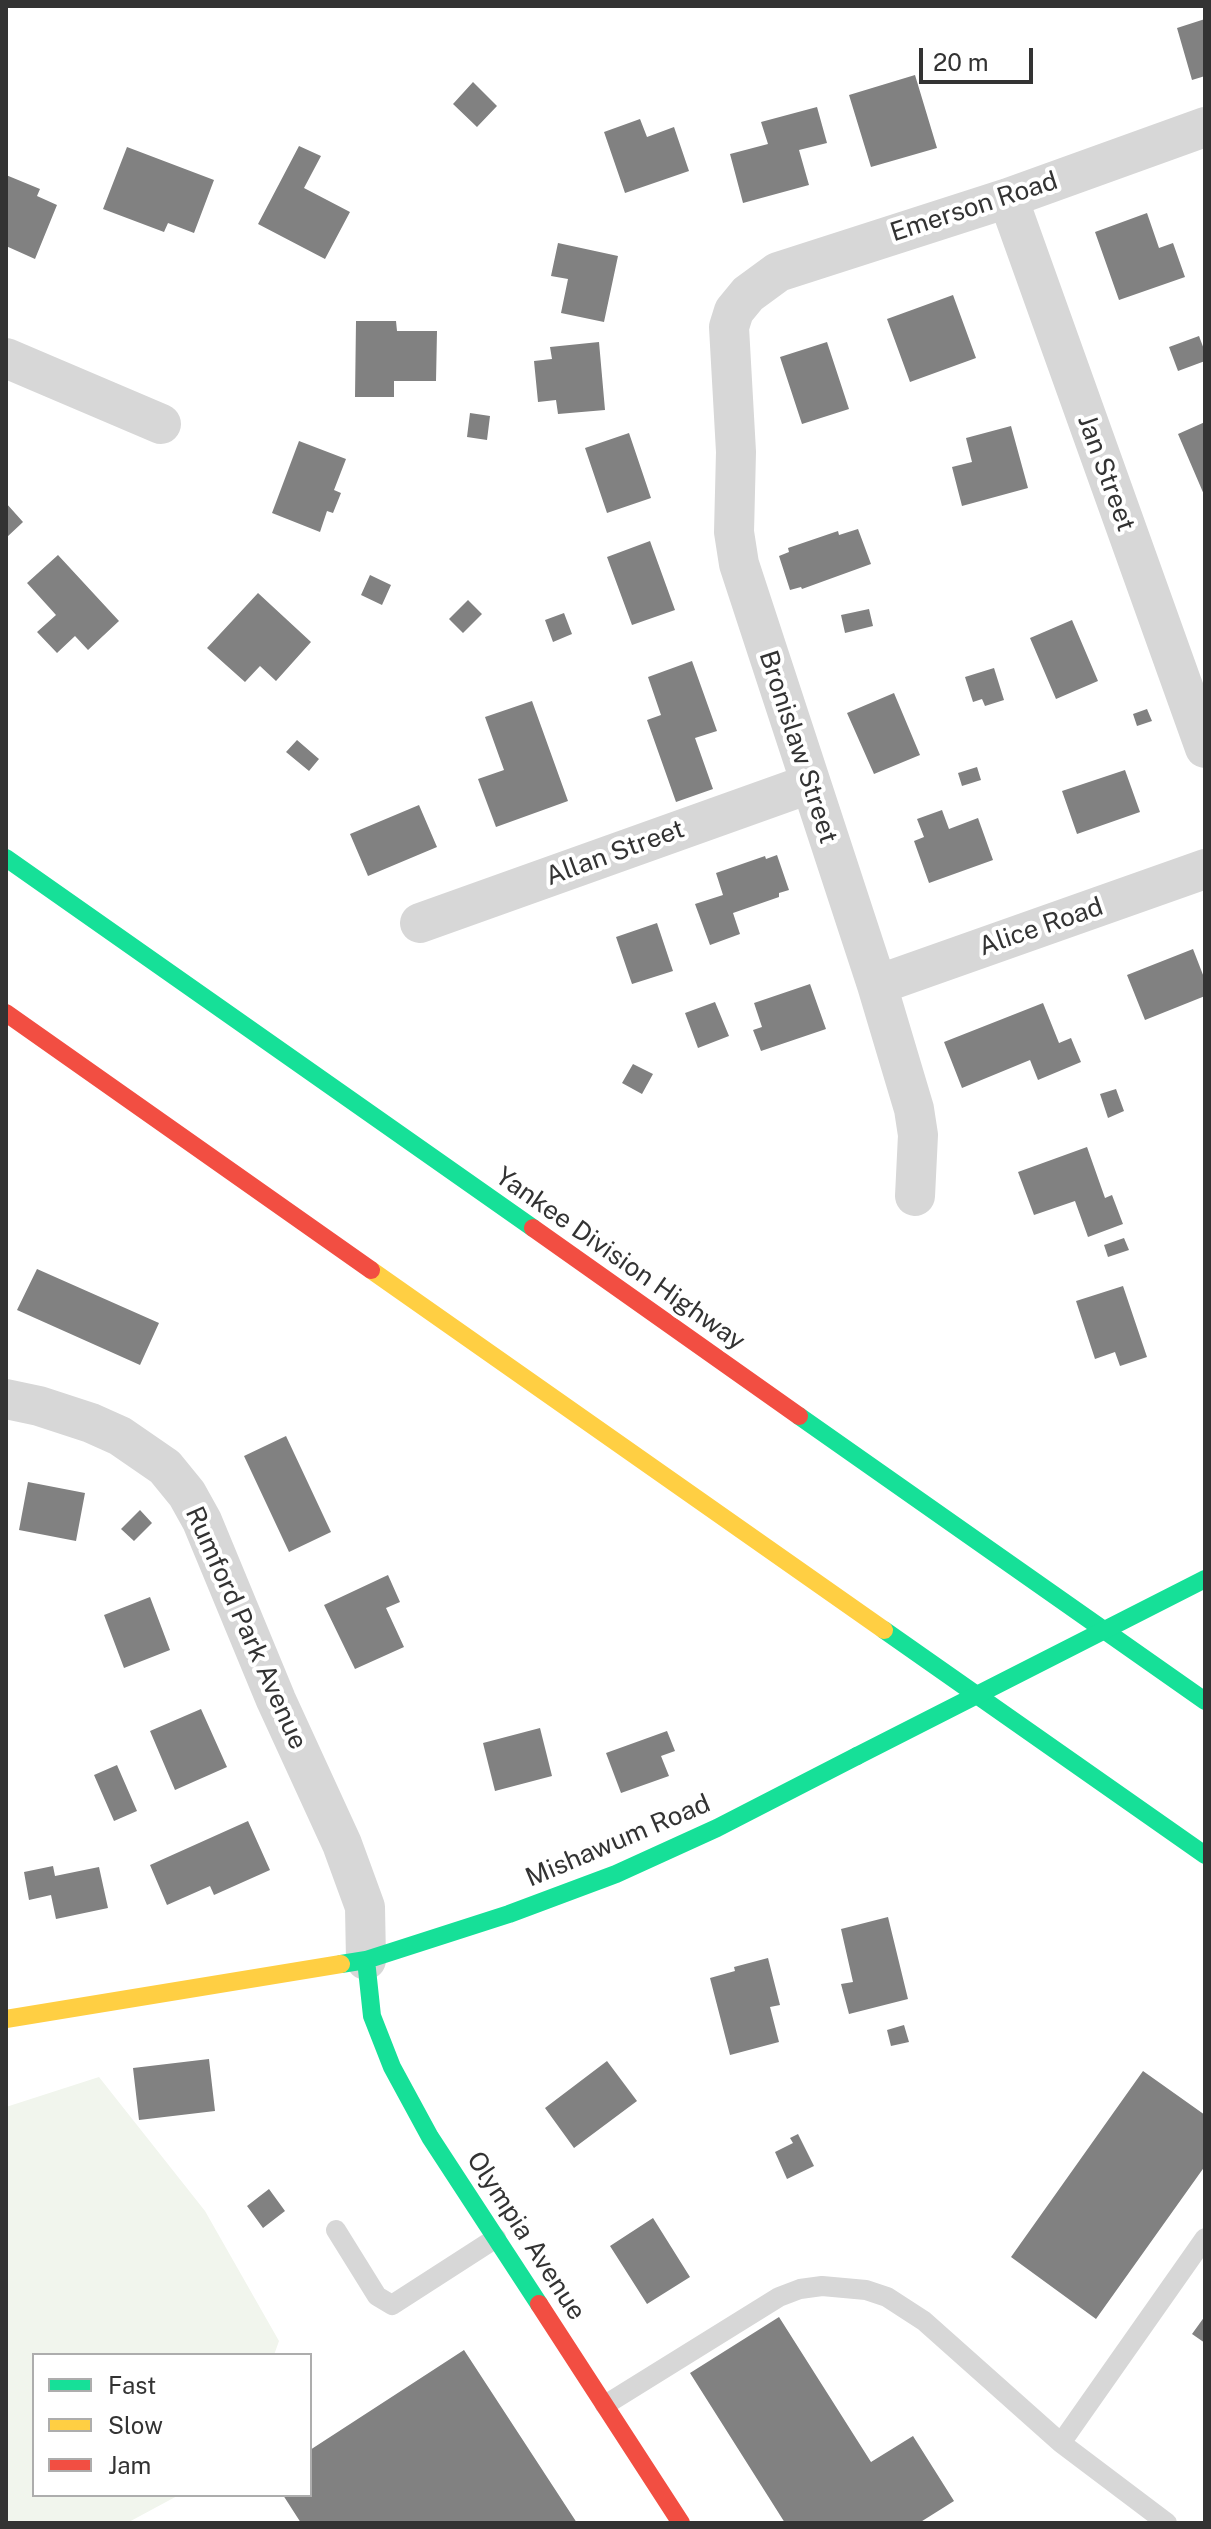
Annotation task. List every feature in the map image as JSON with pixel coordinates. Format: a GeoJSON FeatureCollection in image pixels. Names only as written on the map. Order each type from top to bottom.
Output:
{"type":"FeatureCollection","features":[{"type":"Feature","properties":{"kind":"main road","name":"Yankee Division Highway"},"geometry":{"type":"LineString","coordinates":[[6,858],[1205,1701]]}},
{"type":"Feature","properties":{"kind":"main road"},"geometry":{"type":"LineString","coordinates":[[6,1013],[1205,1855]]}},
{"type":"Feature","properties":{"kind":"main road","name":"Mishawum Road"},"geometry":{"type":"LineString","coordinates":[[6,2019],[366,1960],[509,1914],[616,1874],[717,1828],[1205,1579]]}},
{"type":"Feature","properties":{"kind":"main road","name":"Olympia Avenue"},"geometry":{"type":"LineString","coordinates":[[366,1960],[372,2016],[385,2053],[430,2137],[681,2523]]}},
{"type":"Feature","properties":{"kind":"street","name":"Emerson Road"},"geometry":{"type":"LineString","coordinates":[[748,294],[767,278],[792,266],[1008,198],[1205,127]]}},
{"type":"Feature","properties":{"kind":"street","name":"Jan Street"},"geometry":{"type":"LineString","coordinates":[[1008,198],[1205,748]]}},
{"type":"Feature","properties":{"kind":"street","name":"Bronislaw Street"},"geometry":{"type":"LineString","coordinates":[[748,294],[731,319],[728,338],[736,452],[736,548],[743,580],[877,985],[916,1117],[915,1196]]}},
{"type":"Feature","properties":{"kind":"street"},"geometry":{"type":"LineString","coordinates":[[6,358],[161,424]]}},
{"type":"Feature","properties":{"kind":"street","name":"Allan Street"},"geometry":{"type":"LineString","coordinates":[[420,923],[809,784]]}},
{"type":"Feature","properties":{"kind":"street","name":"Alice Road"},"geometry":{"type":"LineString","coordinates":[[877,985],[1205,869]]}},
{"type":"Feature","properties":{"kind":"street","name":"Rumford Park Avenue"},"geometry":{"type":"LineString","coordinates":[[6,1399],[91,1423],[120,1436],[165,1467],[187,1494],[202,1521],[276,1700],[342,1844],[365,1907],[366,1960]]}},
{"type":"Feature","properties":{"kind":"lane"},"geometry":{"type":"LineString","coordinates":[[336,2230],[377,2296],[392,2305],[496,2238]]}},
{"type":"Feature","properties":{"kind":"lane"},"geometry":{"type":"LineString","coordinates":[[1061,2443],[1205,2238]]}},
{"type":"Feature","properties":{"kind":"lane"},"geometry":{"type":"LineString","coordinates":[[605,2405],[779,2297],[800,2289],[844,2286],[866,2290],[907,2308],[1061,2443],[1167,2523]]}},
{"type":"Feature","properties":{"kind":"shaded area"},"geometry":{"type":"Polygon","coordinates":[[[99,2077],[205,2211],[279,2341],[275,2353],[32,2353],[32,2497],[175,2497],[127,2523],[6,2523],[6,2107],[99,2077]]]}},
{"type":"Feature","properties":{"kind":"building"},"geometry":{"type":"Polygon","coordinates":[[[1205,19],[1205,76],[1192,80],[1177,28],[1205,19]]]}},
{"type":"Feature","properties":{"kind":"building"},"geometry":{"type":"Polygon","coordinates":[[[915,75],[937,148],[871,167],[849,95],[915,75]]]}},
{"type":"Feature","properties":{"kind":"building"},"geometry":{"type":"Polygon","coordinates":[[[473,82],[497,106],[477,127],[453,104],[473,82]]]}},
{"type":"Feature","properties":{"kind":"building"},"geometry":{"type":"Polygon","coordinates":[[[817,107],[827,143],[799,150],[809,185],[743,203],[730,154],[768,144],[761,122],[817,107]]]}},
{"type":"Feature","properties":{"kind":"building"},"geometry":{"type":"Polygon","coordinates":[[[640,119],[647,137],[674,127],[689,171],[625,193],[604,132],[640,119]]]}},
{"type":"Feature","properties":{"kind":"building"},"geometry":{"type":"Polygon","coordinates":[[[299,146],[321,156],[304,188],[350,212],[325,259],[258,224],[299,146]]]}},
{"type":"Feature","properties":{"kind":"building"},"geometry":{"type":"Polygon","coordinates":[[[127,147],[214,180],[194,233],[168,223],[164,232],[103,209],[127,147]]]}},
{"type":"Feature","properties":{"kind":"building"},"geometry":{"type":"Polygon","coordinates":[[[6,175],[40,189],[37,196],[57,205],[35,259],[6,246],[6,175]]]}},
{"type":"Feature","properties":{"kind":"building"},"geometry":{"type":"Polygon","coordinates":[[[1147,213],[1159,248],[1173,243],[1185,277],[1119,300],[1095,232],[1147,213]]]}},
{"type":"Feature","properties":{"kind":"building"},"geometry":{"type":"Polygon","coordinates":[[[558,243],[618,256],[604,322],[561,313],[568,279],[551,276],[558,243]]]}},
{"type":"Feature","properties":{"kind":"building"},"geometry":{"type":"Polygon","coordinates":[[[953,295],[976,358],[910,382],[887,319],[953,295]]]}},
{"type":"Feature","properties":{"kind":"building"},"geometry":{"type":"Polygon","coordinates":[[[356,321],[396,321],[397,331],[437,331],[436,381],[394,381],[394,397],[355,397],[356,321]]]}},
{"type":"Feature","properties":{"kind":"building"},"geometry":{"type":"Polygon","coordinates":[[[1199,336],[1205,361],[1178,371],[1169,347],[1199,336]]]}},
{"type":"Feature","properties":{"kind":"building"},"geometry":{"type":"Polygon","coordinates":[[[599,342],[605,410],[558,414],[556,400],[538,402],[534,361],[552,359],[550,347],[599,342]]]}},
{"type":"Feature","properties":{"kind":"building"},"geometry":{"type":"Polygon","coordinates":[[[827,342],[849,409],[802,424],[780,357],[827,342]]]}},
{"type":"Feature","properties":{"kind":"building"},"geometry":{"type":"Polygon","coordinates":[[[470,413],[490,416],[487,440],[467,437],[470,413]]]}},
{"type":"Feature","properties":{"kind":"building"},"geometry":{"type":"Polygon","coordinates":[[[1205,422],[1205,497],[1178,434],[1205,422]]]}},
{"type":"Feature","properties":{"kind":"building"},"geometry":{"type":"Polygon","coordinates":[[[1011,426],[1028,488],[962,506],[952,467],[972,462],[966,438],[1011,426]]]}},
{"type":"Feature","properties":{"kind":"building"},"geometry":{"type":"Polygon","coordinates":[[[629,433],[651,498],[607,513],[585,448],[629,433]]]}},
{"type":"Feature","properties":{"kind":"building"},"geometry":{"type":"Polygon","coordinates":[[[299,441],[346,459],[334,490],[341,493],[333,513],[327,511],[320,532],[272,513],[299,441]]]}},
{"type":"Feature","properties":{"kind":"building"},"geometry":{"type":"Polygon","coordinates":[[[6,503],[23,522],[6,538],[6,503]]]}},
{"type":"Feature","properties":{"kind":"building"},"geometry":{"type":"Polygon","coordinates":[[[858,529],[871,564],[802,589],[790,590],[779,556],[789,552],[788,548],[838,531],[839,535],[858,529]]]}},
{"type":"Feature","properties":{"kind":"building"},"geometry":{"type":"Polygon","coordinates":[[[650,541],[675,610],[632,625],[607,557],[650,541]]]}},
{"type":"Feature","properties":{"kind":"building"},"geometry":{"type":"Polygon","coordinates":[[[58,555],[119,621],[88,650],[75,636],[57,653],[37,632],[56,615],[27,583],[58,555]]]}},
{"type":"Feature","properties":{"kind":"building"},"geometry":{"type":"Polygon","coordinates":[[[370,575],[391,585],[382,605],[361,595],[370,575]]]}},
{"type":"Feature","properties":{"kind":"building"},"geometry":{"type":"Polygon","coordinates":[[[258,593],[311,642],[276,681],[260,666],[245,682],[207,648],[258,593]]]}},
{"type":"Feature","properties":{"kind":"building"},"geometry":{"type":"Polygon","coordinates":[[[468,600],[482,614],[463,633],[449,619],[468,600]]]}},
{"type":"Feature","properties":{"kind":"building"},"geometry":{"type":"Polygon","coordinates":[[[869,609],[873,626],[845,633],[841,615],[869,609]]]}},
{"type":"Feature","properties":{"kind":"building"},"geometry":{"type":"Polygon","coordinates":[[[564,613],[572,634],[553,642],[545,620],[564,613]]]}},
{"type":"Feature","properties":{"kind":"building"},"geometry":{"type":"Polygon","coordinates":[[[1072,620],[1098,681],[1056,699],[1030,638],[1072,620]]]}},
{"type":"Feature","properties":{"kind":"building"},"geometry":{"type":"Polygon","coordinates":[[[692,661],[717,731],[695,738],[713,789],[676,802],[647,720],[661,715],[648,677],[692,661]]]}},
{"type":"Feature","properties":{"kind":"building"},"geometry":{"type":"Polygon","coordinates":[[[994,668],[1004,700],[985,706],[982,699],[973,702],[965,677],[994,668]]]}},
{"type":"Feature","properties":{"kind":"building"},"geometry":{"type":"Polygon","coordinates":[[[894,693],[920,755],[874,774],[847,713],[894,693]]]}},
{"type":"Feature","properties":{"kind":"building"},"geometry":{"type":"Polygon","coordinates":[[[532,701],[568,801],[496,827],[478,779],[504,770],[485,717],[532,701]]]}},
{"type":"Feature","properties":{"kind":"building"},"geometry":{"type":"Polygon","coordinates":[[[1147,709],[1152,721],[1137,726],[1133,714],[1147,709]]]}},
{"type":"Feature","properties":{"kind":"building"},"geometry":{"type":"Polygon","coordinates":[[[297,740],[319,759],[309,771],[286,752],[297,740]]]}},
{"type":"Feature","properties":{"kind":"building"},"geometry":{"type":"Polygon","coordinates":[[[977,767],[981,780],[962,786],[958,773],[977,767]]]}},
{"type":"Feature","properties":{"kind":"building"},"geometry":{"type":"Polygon","coordinates":[[[1125,770],[1140,812],[1077,834],[1062,791],[1125,770]]]}},
{"type":"Feature","properties":{"kind":"building"},"geometry":{"type":"Polygon","coordinates":[[[419,805],[437,847],[368,876],[350,834],[419,805]]]}},
{"type":"Feature","properties":{"kind":"building"},"geometry":{"type":"Polygon","coordinates":[[[942,810],[949,829],[978,818],[993,860],[929,883],[914,841],[924,837],[917,819],[942,810]]]}},
{"type":"Feature","properties":{"kind":"building"},"geometry":{"type":"Polygon","coordinates":[[[777,855],[789,890],[779,893],[779,897],[733,913],[740,934],[710,945],[695,904],[723,895],[716,873],[765,856],[766,859],[777,855]]]}},
{"type":"Feature","properties":{"kind":"building"},"geometry":{"type":"Polygon","coordinates":[[[657,923],[673,971],[632,984],[616,937],[657,923]]]}},
{"type":"Feature","properties":{"kind":"building"},"geometry":{"type":"Polygon","coordinates":[[[1193,949],[1205,980],[1205,996],[1145,1020],[1127,975],[1193,949]]]}},
{"type":"Feature","properties":{"kind":"building"},"geometry":{"type":"Polygon","coordinates":[[[810,984],[826,1029],[761,1051],[753,1030],[762,1027],[754,1003],[810,984]]]}},
{"type":"Feature","properties":{"kind":"building"},"geometry":{"type":"Polygon","coordinates":[[[715,1002],[729,1036],[698,1048],[685,1013],[715,1002]]]}},
{"type":"Feature","properties":{"kind":"building"},"geometry":{"type":"Polygon","coordinates":[[[1043,1003],[1059,1043],[1071,1038],[1081,1062],[1038,1080],[1030,1060],[962,1088],[944,1042],[1043,1003]]]}},
{"type":"Feature","properties":{"kind":"building"},"geometry":{"type":"Polygon","coordinates":[[[633,1064],[653,1074],[642,1094],[622,1083],[633,1064]]]}},
{"type":"Feature","properties":{"kind":"building"},"geometry":{"type":"Polygon","coordinates":[[[1116,1089],[1124,1111],[1108,1118],[1100,1094],[1116,1089]]]}},
{"type":"Feature","properties":{"kind":"building"},"geometry":{"type":"Polygon","coordinates":[[[1087,1147],[1105,1198],[1112,1195],[1123,1224],[1088,1237],[1075,1201],[1034,1215],[1018,1172],[1087,1147]]]}},
{"type":"Feature","properties":{"kind":"building"},"geometry":{"type":"Polygon","coordinates":[[[1124,1238],[1129,1250],[1108,1257],[1104,1245],[1124,1238]]]}},
{"type":"Feature","properties":{"kind":"building"},"geometry":{"type":"Polygon","coordinates":[[[37,1269],[159,1323],[140,1365],[17,1310],[37,1269]]]}},
{"type":"Feature","properties":{"kind":"building"},"geometry":{"type":"Polygon","coordinates":[[[1123,1286],[1147,1357],[1120,1366],[1115,1352],[1095,1359],[1076,1301],[1123,1286]]]}},
{"type":"Feature","properties":{"kind":"building"},"geometry":{"type":"Polygon","coordinates":[[[286,1436],[331,1532],[289,1552],[244,1456],[286,1436]]]}},
{"type":"Feature","properties":{"kind":"building"},"geometry":{"type":"Polygon","coordinates":[[[28,1482],[85,1493],[76,1541],[19,1530],[28,1482]]]}},
{"type":"Feature","properties":{"kind":"building"},"geometry":{"type":"Polygon","coordinates":[[[140,1510],[152,1523],[134,1541],[121,1529],[140,1510]]]}},
{"type":"Feature","properties":{"kind":"building"},"geometry":{"type":"Polygon","coordinates":[[[388,1575],[400,1602],[386,1608],[404,1647],[355,1669],[324,1605],[388,1575]]]}},
{"type":"Feature","properties":{"kind":"building"},"geometry":{"type":"Polygon","coordinates":[[[150,1597],[170,1650],[124,1668],[104,1615],[150,1597]]]}},
{"type":"Feature","properties":{"kind":"building"},"geometry":{"type":"Polygon","coordinates":[[[201,1709],[227,1767],[175,1790],[150,1731],[201,1709]]]}},
{"type":"Feature","properties":{"kind":"building"},"geometry":{"type":"Polygon","coordinates":[[[540,1728],[552,1776],[495,1791],[483,1743],[540,1728]]]}},
{"type":"Feature","properties":{"kind":"building"},"geometry":{"type":"Polygon","coordinates":[[[667,1731],[675,1751],[661,1756],[669,1776],[621,1793],[606,1753],[667,1731]]]}},
{"type":"Feature","properties":{"kind":"building"},"geometry":{"type":"Polygon","coordinates":[[[117,1765],[137,1811],[114,1821],[94,1775],[117,1765]]]}},
{"type":"Feature","properties":{"kind":"building"},"geometry":{"type":"Polygon","coordinates":[[[248,1821],[270,1870],[214,1895],[210,1886],[167,1905],[150,1865],[248,1821]]]}},
{"type":"Feature","properties":{"kind":"building"},"geometry":{"type":"Polygon","coordinates":[[[53,1866],[55,1876],[99,1867],[108,1908],[56,1919],[51,1895],[29,1900],[24,1872],[53,1866]]]}},
{"type":"Feature","properties":{"kind":"building"},"geometry":{"type":"Polygon","coordinates":[[[888,1917],[908,1999],[849,2014],[841,1984],[853,1982],[841,1929],[888,1917]]]}},
{"type":"Feature","properties":{"kind":"building"},"geometry":{"type":"Polygon","coordinates":[[[768,1958],[780,2005],[770,2007],[779,2042],[730,2055],[710,1978],[735,1971],[734,1967],[768,1958]]]}},
{"type":"Feature","properties":{"kind":"building"},"geometry":{"type":"Polygon","coordinates":[[[904,2025],[909,2042],[891,2046],[887,2030],[904,2025]]]}},
{"type":"Feature","properties":{"kind":"building"},"geometry":{"type":"Polygon","coordinates":[[[209,2059],[215,2111],[139,2120],[133,2068],[209,2059]]]}},
{"type":"Feature","properties":{"kind":"building"},"geometry":{"type":"Polygon","coordinates":[[[607,2061],[637,2101],[574,2148],[545,2108],[607,2061]]]}},
{"type":"Feature","properties":{"kind":"building"},"geometry":{"type":"Polygon","coordinates":[[[1143,2071],[1205,2115],[1205,2166],[1096,2319],[1011,2257],[1143,2071]]]}},
{"type":"Feature","properties":{"kind":"building"},"geometry":{"type":"Polygon","coordinates":[[[798,2134],[814,2166],[787,2179],[775,2152],[793,2143],[790,2138],[798,2134]]]}},
{"type":"Feature","properties":{"kind":"building"},"geometry":{"type":"Polygon","coordinates":[[[269,2189],[285,2211],[263,2228],[247,2206],[269,2189]]]}},
{"type":"Feature","properties":{"kind":"building"},"geometry":{"type":"Polygon","coordinates":[[[653,2218],[690,2277],[647,2304],[610,2246],[653,2218]]]}},
{"type":"Feature","properties":{"kind":"building"},"geometry":{"type":"Polygon","coordinates":[[[1205,2316],[1205,2343],[1192,2334],[1205,2316]]]}},
{"type":"Feature","properties":{"kind":"building"},"geometry":{"type":"Polygon","coordinates":[[[779,2317],[871,2462],[913,2436],[954,2501],[919,2523],[785,2523],[690,2373],[779,2317]]]}},
{"type":"Feature","properties":{"kind":"building"},"geometry":{"type":"Polygon","coordinates":[[[464,2350],[577,2523],[301,2523],[284,2497],[312,2497],[312,2449],[464,2350]]]}},
{"type":"Feature","properties":{"kind":"traffic: fast"},"geometry":{"type":"LineString","coordinates":[[6,858],[533,1228]]}},
{"type":"Feature","properties":{"kind":"traffic: fast"},"geometry":{"type":"LineString","coordinates":[[799,1416],[1205,1701]]}},
{"type":"Feature","properties":{"kind":"traffic: fast"},"geometry":{"type":"LineString","coordinates":[[857,1756],[1205,1579]]}},
{"type":"Feature","properties":{"kind":"traffic: fast"},"geometry":{"type":"LineString","coordinates":[[884,1630],[1205,1855]]}},
{"type":"Feature","properties":{"kind":"traffic: fast"},"geometry":{"type":"LineString","coordinates":[[341,1964],[366,1960],[509,1914],[616,1874],[717,1828],[857,1756]]}},
{"type":"Feature","properties":{"kind":"traffic: fast"},"geometry":{"type":"LineString","coordinates":[[366,1960],[372,2016],[392,2067],[430,2137],[539,2304]]}},
{"type":"Feature","properties":{"kind":"traffic: slow"},"geometry":{"type":"LineString","coordinates":[[371,1270],[884,1630]]}},
{"type":"Feature","properties":{"kind":"traffic: slow"},"geometry":{"type":"LineString","coordinates":[[6,2019],[341,1964]]}},
{"type":"Feature","properties":{"kind":"traffic: jam"},"geometry":{"type":"LineString","coordinates":[[6,1013],[371,1270]]}},
{"type":"Feature","properties":{"kind":"traffic: jam"},"geometry":{"type":"LineString","coordinates":[[533,1228],[799,1416]]}},
{"type":"Feature","properties":{"kind":"traffic: jam"},"geometry":{"type":"LineString","coordinates":[[539,2304],[681,2523]]}}]}
